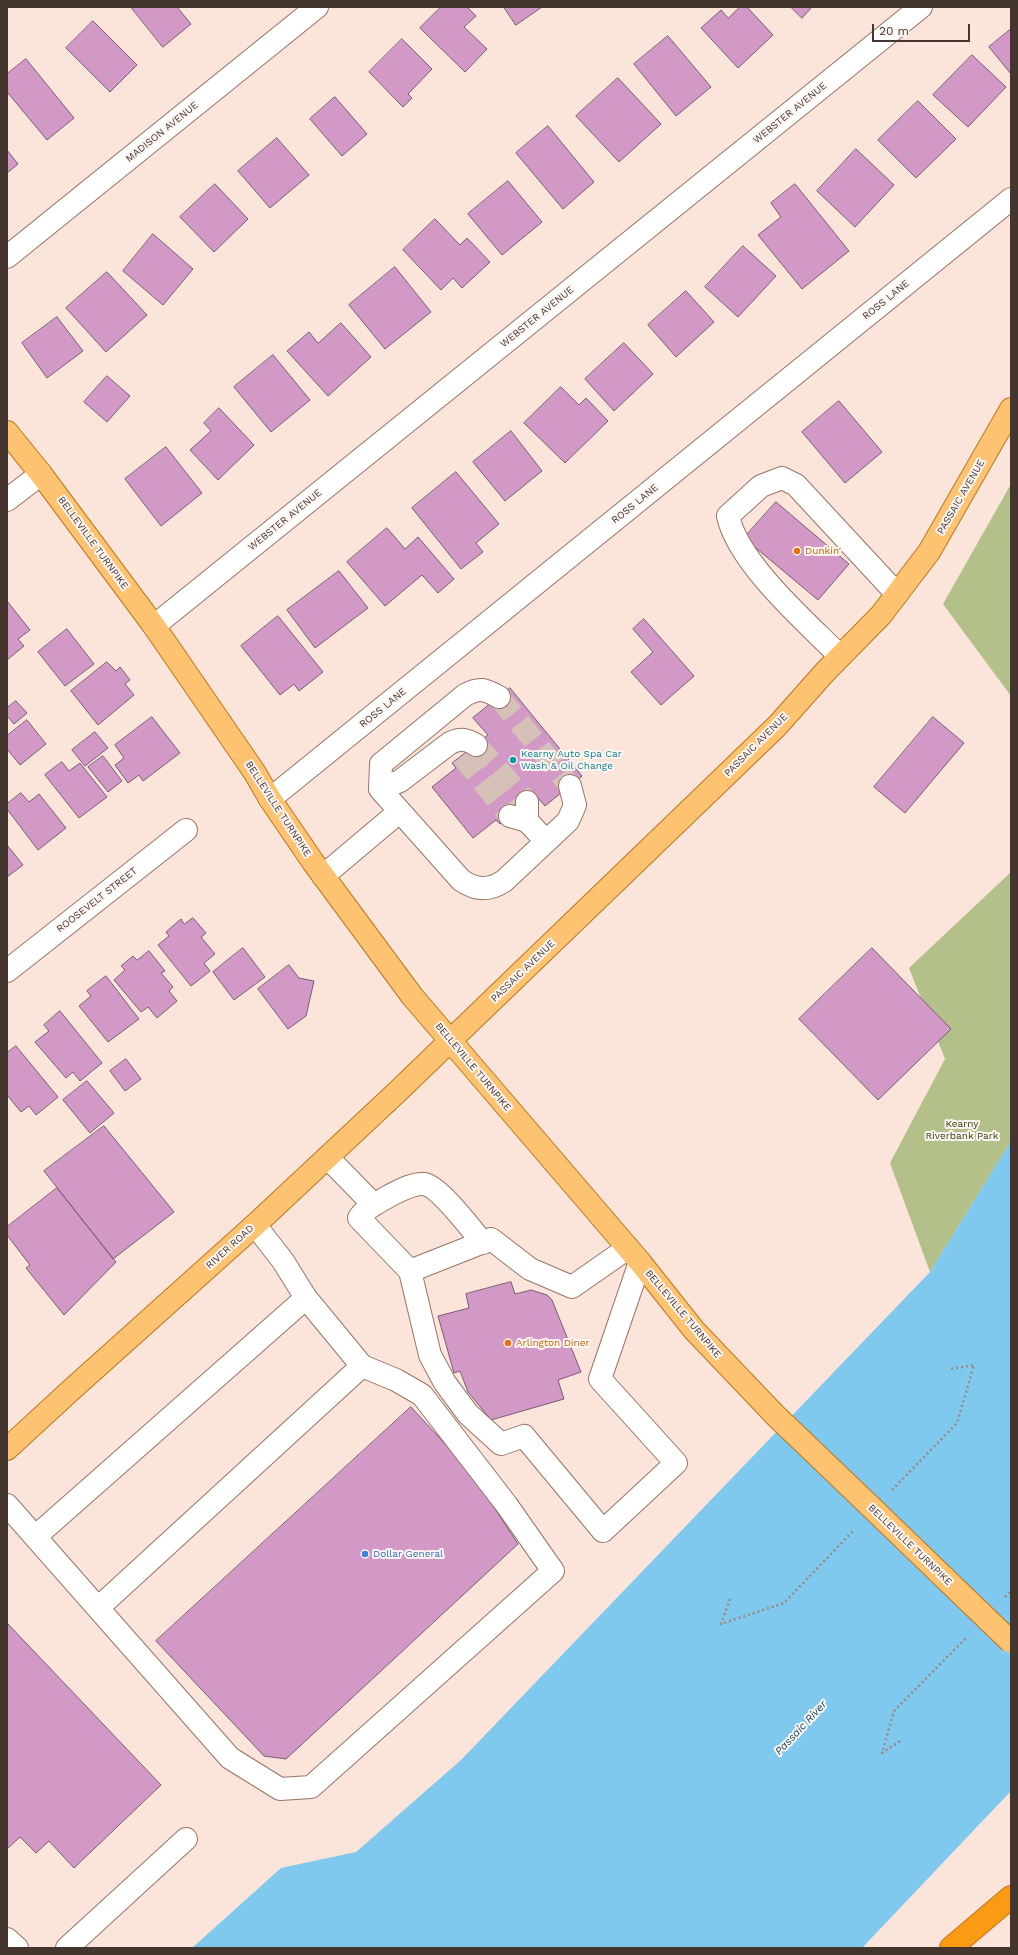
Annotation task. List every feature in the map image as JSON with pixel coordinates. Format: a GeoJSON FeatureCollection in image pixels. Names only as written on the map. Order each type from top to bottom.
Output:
{"type":"FeatureCollection","features":[{"type":"Feature","properties":{"kind":"highway"},"geometry":{"type":"LineString","coordinates":[[951,1948],[1011,1897]]}},
{"type":"Feature","properties":{"kind":"main road","name":"PASSAIC AVENUE"},"geometry":{"type":"LineString","coordinates":[[450,1041],[777,726],[840,656],[881,615],[929,552],[1011,409]]}},
{"type":"Feature","properties":{"kind":"main road","name":"BELLEVILLE TURNPIKE"},"geometry":{"type":"LineString","coordinates":[[7,432],[42,474],[154,626],[255,773],[270,799],[323,876],[412,996],[634,1255],[694,1330],[775,1415],[1011,1642]]}},
{"type":"Feature","properties":{"kind":"main road","name":"RIVER ROAD"},"geometry":{"type":"LineString","coordinates":[[7,1449],[70,1390],[328,1158],[450,1041]]}},
{"type":"Feature","properties":{"kind":"street","name":"MADISON AVENUE"},"geometry":{"type":"LineString","coordinates":[[7,257],[316,7]]}},
{"type":"Feature","properties":{"kind":"street","name":"WEBSTER AVENUE"},"geometry":{"type":"LineString","coordinates":[[154,626],[921,7]]}},
{"type":"Feature","properties":{"kind":"street","name":"ROSS LANE"},"geometry":{"type":"LineString","coordinates":[[270,799],[1007,206]]}},
{"type":"Feature","properties":{"kind":"street"},"geometry":{"type":"LineString","coordinates":[[7,500],[42,474]]}},
{"type":"Feature","properties":{"kind":"street"},"geometry":{"type":"LineString","coordinates":[[840,656],[762,576],[731,530],[728,516],[760,486],[782,478],[796,485],[897,594]]}},
{"type":"Feature","properties":{"kind":"street"},"geometry":{"type":"LineString","coordinates":[[499,697],[488,691],[477,689],[465,695],[381,764],[380,789],[461,880],[470,886],[482,889],[498,885],[504,881],[568,821],[575,805],[570,786]]}},
{"type":"Feature","properties":{"kind":"street"},"geometry":{"type":"LineString","coordinates":[[380,789],[400,781],[463,748]]}},
{"type":"Feature","properties":{"kind":"street"},"geometry":{"type":"LineString","coordinates":[[323,876],[399,812]]}},
{"type":"Feature","properties":{"kind":"street"},"geometry":{"type":"LineString","coordinates":[[521,813],[546,841]]}},
{"type":"Feature","properties":{"kind":"street","name":"ROOSEVELT STREET"},"geometry":{"type":"LineString","coordinates":[[7,971],[186,830]]}},
{"type":"Feature","properties":{"kind":"street"},"geometry":{"type":"LineString","coordinates":[[328,1158],[374,1205]]}},
{"type":"Feature","properties":{"kind":"street"},"geometry":{"type":"LineString","coordinates":[[483,1243],[437,1190],[431,1186],[423,1184],[412,1186],[374,1205],[362,1214],[359,1220],[410,1271],[430,1355],[445,1383],[468,1414],[501,1444],[524,1436],[603,1531],[676,1463],[600,1379],[634,1255]]}},
{"type":"Feature","properties":{"kind":"street"},"geometry":{"type":"LineString","coordinates":[[7,1505],[230,1758],[280,1789],[311,1787],[553,1571],[506,1504],[422,1395],[396,1380],[362,1366],[306,1298],[283,1261],[254,1225]]}},
{"type":"Feature","properties":{"kind":"street"},"geometry":{"type":"LineString","coordinates":[[410,1271],[491,1239],[530,1269],[572,1287],[634,1255]]}},
{"type":"Feature","properties":{"kind":"street"},"geometry":{"type":"LineString","coordinates":[[35,1537],[306,1298]]}},
{"type":"Feature","properties":{"kind":"street"},"geometry":{"type":"LineString","coordinates":[[98,1608],[362,1366]]}},
{"type":"Feature","properties":{"kind":"street"},"geometry":{"type":"LineString","coordinates":[[67,1948],[186,1839]]}},
{"type":"Feature","properties":{"kind":"street"},"geometry":{"type":"LineString","coordinates":[[7,1939],[17,1948]]}},
{"type":"Feature","properties":{"kind":"path"},"geometry":{"type":"LineString","coordinates":[[1000,1602],[1011,1591]]}},
{"type":"Feature","properties":{"kind":"path"},"geometry":{"type":"LineString","coordinates":[[900,1741],[882,1753],[894,1712],[968,1635]]}},
{"type":"Feature","properties":{"kind":"green space"},"geometry":{"type":"Polygon","coordinates":[[[1011,484],[1011,696],[943,604],[1011,484]]]}},
{"type":"Feature","properties":{"kind":"green space","name":"Kearny Riverbank Park"},"geometry":{"type":"Polygon","coordinates":[[[1011,872],[1011,1141],[930,1272],[890,1163],[945,1059],[909,968],[1011,872]]]}},
{"type":"Feature","properties":{"kind":"water","name":"Passaic River"},"geometry":{"type":"Polygon","coordinates":[[[1011,1141],[1011,1791],[862,1948],[192,1948],[281,1868],[356,1852],[461,1760],[930,1272],[1011,1141]]]}},
{"type":"Feature","properties":{"kind":"building"},"geometry":{"type":"Polygon","coordinates":[[[131,7],[177,7],[191,24],[163,47],[131,7]]]}},
{"type":"Feature","properties":{"kind":"building"},"geometry":{"type":"Polygon","coordinates":[[[441,7],[467,7],[476,16],[464,27],[487,49],[465,72],[420,28],[441,7]]]}},
{"type":"Feature","properties":{"kind":"building"},"geometry":{"type":"Polygon","coordinates":[[[504,7],[542,7],[516,25],[504,7]]]}},
{"type":"Feature","properties":{"kind":"building"},"geometry":{"type":"Polygon","coordinates":[[[740,7],[747,7],[773,35],[738,68],[701,28],[721,10],[728,18],[740,7]]]}},
{"type":"Feature","properties":{"kind":"building"},"geometry":{"type":"Polygon","coordinates":[[[791,7],[812,7],[802,18],[791,7]]]}},
{"type":"Feature","properties":{"kind":"building"},"geometry":{"type":"Polygon","coordinates":[[[93,21],[137,65],[110,92],[66,48],[93,21]]]}},
{"type":"Feature","properties":{"kind":"building"},"geometry":{"type":"Polygon","coordinates":[[[1011,29],[1011,74],[989,47],[1011,29]]]}},
{"type":"Feature","properties":{"kind":"building"},"geometry":{"type":"Polygon","coordinates":[[[668,36],[711,87],[676,116],[634,64],[668,36]]]}},
{"type":"Feature","properties":{"kind":"building"},"geometry":{"type":"Polygon","coordinates":[[[402,39],[432,69],[408,94],[412,98],[403,107],[369,72],[402,39]]]}},
{"type":"Feature","properties":{"kind":"building"},"geometry":{"type":"Polygon","coordinates":[[[972,55],[1006,87],[968,127],[933,95],[972,55]]]}},
{"type":"Feature","properties":{"kind":"building"},"geometry":{"type":"Polygon","coordinates":[[[26,59],[74,118],[47,140],[7,92],[7,74],[26,59]]]}},
{"type":"Feature","properties":{"kind":"building"},"geometry":{"type":"Polygon","coordinates":[[[618,78],[661,124],[619,162],[576,116],[618,78]]]}},
{"type":"Feature","properties":{"kind":"building"},"geometry":{"type":"Polygon","coordinates":[[[335,97],[367,134],[342,156],[310,119],[335,97]]]}},
{"type":"Feature","properties":{"kind":"building"},"geometry":{"type":"Polygon","coordinates":[[[918,101],[956,139],[916,178],[878,140],[918,101]]]}},
{"type":"Feature","properties":{"kind":"building"},"geometry":{"type":"Polygon","coordinates":[[[548,126],[594,182],[563,209],[516,153],[548,126]]]}},
{"type":"Feature","properties":{"kind":"building"},"geometry":{"type":"Polygon","coordinates":[[[277,138],[309,175],[270,208],[238,171],[277,138]]]}},
{"type":"Feature","properties":{"kind":"building"},"geometry":{"type":"Polygon","coordinates":[[[856,149],[894,185],[855,227],[817,191],[856,149]]]}},
{"type":"Feature","properties":{"kind":"building"},"geometry":{"type":"Polygon","coordinates":[[[7,150],[18,164],[7,173],[7,150]]]}},
{"type":"Feature","properties":{"kind":"building"},"geometry":{"type":"Polygon","coordinates":[[[508,181],[542,222],[502,255],[468,214],[508,181]]]}},
{"type":"Feature","properties":{"kind":"building"},"geometry":{"type":"Polygon","coordinates":[[[215,184],[248,219],[214,252],[180,217],[215,184]]]}},
{"type":"Feature","properties":{"kind":"building"},"geometry":{"type":"Polygon","coordinates":[[[795,184],[849,251],[802,289],[758,235],[781,217],[771,203],[795,184]]]}},
{"type":"Feature","properties":{"kind":"building"},"geometry":{"type":"Polygon","coordinates":[[[435,219],[460,245],[467,238],[490,262],[462,288],[453,278],[441,290],[403,250],[435,219]]]}},
{"type":"Feature","properties":{"kind":"building"},"geometry":{"type":"Polygon","coordinates":[[[153,234],[193,269],[163,305],[123,271],[153,234]]]}},
{"type":"Feature","properties":{"kind":"building"},"geometry":{"type":"Polygon","coordinates":[[[743,246],[776,276],[738,317],[705,287],[743,246]]]}},
{"type":"Feature","properties":{"kind":"building"},"geometry":{"type":"Polygon","coordinates":[[[395,267],[431,312],[385,349],[349,305],[395,267]]]}},
{"type":"Feature","properties":{"kind":"building"},"geometry":{"type":"Polygon","coordinates":[[[107,272],[147,315],[106,352],[66,308],[107,272]]]}},
{"type":"Feature","properties":{"kind":"building"},"geometry":{"type":"Polygon","coordinates":[[[686,291],[714,322],[676,357],[648,325],[686,291]]]}},
{"type":"Feature","properties":{"kind":"building"},"geometry":{"type":"Polygon","coordinates":[[[57,317],[83,351],[47,378],[22,343],[57,317]]]}},
{"type":"Feature","properties":{"kind":"building"},"geometry":{"type":"Polygon","coordinates":[[[341,323],[371,357],[328,396],[287,351],[309,332],[318,343],[341,323]]]}},
{"type":"Feature","properties":{"kind":"building"},"geometry":{"type":"Polygon","coordinates":[[[624,343],[653,374],[614,411],[585,379],[624,343]]]}},
{"type":"Feature","properties":{"kind":"building"},"geometry":{"type":"Polygon","coordinates":[[[273,355],[310,400],[271,432],[234,387],[273,355]]]}},
{"type":"Feature","properties":{"kind":"building"},"geometry":{"type":"Polygon","coordinates":[[[107,376],[130,396],[107,422],[84,402],[107,376]]]}},
{"type":"Feature","properties":{"kind":"building"},"geometry":{"type":"Polygon","coordinates":[[[561,387],[579,405],[586,398],[608,421],[565,463],[524,423],[561,387]]]}},
{"type":"Feature","properties":{"kind":"building"},"geometry":{"type":"Polygon","coordinates":[[[839,401],[882,452],[845,483],[802,432],[839,401]]]}},
{"type":"Feature","properties":{"kind":"building"},"geometry":{"type":"Polygon","coordinates":[[[219,408],[254,445],[218,480],[190,450],[211,431],[204,423],[219,408]]]}},
{"type":"Feature","properties":{"kind":"building"},"geometry":{"type":"Polygon","coordinates":[[[511,431],[542,471],[505,501],[473,462],[511,431]]]}},
{"type":"Feature","properties":{"kind":"building"},"geometry":{"type":"Polygon","coordinates":[[[166,447],[202,493],[161,526],[125,479],[166,447]]]}},
{"type":"Feature","properties":{"kind":"building"},"geometry":{"type":"Polygon","coordinates":[[[456,472],[499,524],[476,543],[483,552],[461,569],[412,508],[456,472]]]}},
{"type":"Feature","properties":{"kind":"building","name":"Dunkin'"},"geometry":{"type":"Polygon","coordinates":[[[776,502],[849,564],[818,600],[744,538],[776,502]]]}},
{"type":"Feature","properties":{"kind":"building"},"geometry":{"type":"Polygon","coordinates":[[[387,528],[405,549],[418,537],[454,579],[438,593],[422,575],[385,606],[347,562],[387,528]]]}},
{"type":"Feature","properties":{"kind":"building"},"geometry":{"type":"Polygon","coordinates":[[[339,571],[368,608],[315,648],[287,610],[339,571]]]}},
{"type":"Feature","properties":{"kind":"building"},"geometry":{"type":"Polygon","coordinates":[[[7,601],[30,630],[18,639],[24,646],[7,660],[7,601]]]}},
{"type":"Feature","properties":{"kind":"building"},"geometry":{"type":"Polygon","coordinates":[[[278,616],[323,672],[299,691],[294,684],[280,695],[241,646],[278,616]]]}},
{"type":"Feature","properties":{"kind":"building"},"geometry":{"type":"Polygon","coordinates":[[[644,619],[694,676],[661,705],[631,672],[653,652],[633,629],[644,619]]]}},
{"type":"Feature","properties":{"kind":"building"},"geometry":{"type":"Polygon","coordinates":[[[67,629],[94,664],[65,686],[38,652],[67,629]]]}},
{"type":"Feature","properties":{"kind":"building"},"geometry":{"type":"Polygon","coordinates":[[[107,662],[116,671],[120,667],[130,680],[125,684],[134,695],[98,725],[71,691],[107,662]]]}},
{"type":"Feature","properties":{"kind":"building","name":"Kearny Auto Spa Car Wash & Oil Change"},"geometry":{"type":"Polygon","coordinates":[[[510,688],[582,776],[545,806],[536,796],[500,824],[496,820],[473,838],[432,787],[456,768],[452,763],[488,735],[473,718],[510,688]]]}},
{"type":"Feature","properties":{"kind":"building"},"geometry":{"type":"Polygon","coordinates":[[[16,701],[27,713],[14,724],[7,716],[7,708],[16,701]]]}},
{"type":"Feature","properties":{"kind":"building"},"geometry":{"type":"Polygon","coordinates":[[[152,717],[180,753],[143,781],[139,775],[128,783],[115,765],[124,758],[115,745],[152,717]]]}},
{"type":"Feature","properties":{"kind":"building"},"geometry":{"type":"Polygon","coordinates":[[[933,717],[964,743],[905,813],[874,787],[933,717]]]}},
{"type":"Feature","properties":{"kind":"building"},"geometry":{"type":"Polygon","coordinates":[[[27,720],[46,744],[20,765],[7,749],[7,736],[27,720]]]}},
{"type":"Feature","properties":{"kind":"building"},"geometry":{"type":"Polygon","coordinates":[[[95,732],[108,748],[85,766],[72,750],[95,732]]]}},
{"type":"Feature","properties":{"kind":"building"},"geometry":{"type":"Polygon","coordinates":[[[103,756],[122,781],[108,792],[88,767],[103,756]]]}},
{"type":"Feature","properties":{"kind":"building"},"geometry":{"type":"Polygon","coordinates":[[[62,762],[69,771],[80,763],[107,797],[79,818],[45,775],[62,762]]]}},
{"type":"Feature","properties":{"kind":"building"},"geometry":{"type":"Polygon","coordinates":[[[21,793],[29,802],[39,794],[66,828],[38,850],[7,809],[7,804],[21,793]]]}},
{"type":"Feature","properties":{"kind":"building"},"geometry":{"type":"Polygon","coordinates":[[[7,845],[23,865],[7,877],[7,845]]]}},
{"type":"Feature","properties":{"kind":"building"},"geometry":{"type":"Polygon","coordinates":[[[193,918],[206,933],[201,937],[215,954],[204,963],[210,971],[191,986],[158,945],[169,936],[166,932],[181,919],[184,924],[193,918]]]}},
{"type":"Feature","properties":{"kind":"building"},"geometry":{"type":"Polygon","coordinates":[[[243,948],[265,977],[234,1000],[213,972],[243,948]]]}},
{"type":"Feature","properties":{"kind":"building"},"geometry":{"type":"Polygon","coordinates":[[[872,948],[951,1029],[878,1100],[799,1019],[872,948]]]}},
{"type":"Feature","properties":{"kind":"building"},"geometry":{"type":"Polygon","coordinates":[[[149,951],[165,971],[161,973],[173,987],[169,991],[177,1001],[157,1018],[148,1007],[141,1012],[114,980],[125,970],[121,966],[133,956],[137,960],[149,951]]]}},
{"type":"Feature","properties":{"kind":"building"},"geometry":{"type":"Polygon","coordinates":[[[289,965],[299,978],[314,981],[306,1016],[288,1029],[258,989],[289,965]]]}},
{"type":"Feature","properties":{"kind":"building"},"geometry":{"type":"Polygon","coordinates":[[[106,976],[139,1019],[108,1042],[79,1006],[91,996],[87,991],[106,976]]]}},
{"type":"Feature","properties":{"kind":"building"},"geometry":{"type":"Polygon","coordinates":[[[60,1011],[102,1063],[80,1081],[73,1072],[66,1078],[35,1042],[49,1031],[44,1025],[60,1011]]]}},
{"type":"Feature","properties":{"kind":"building"},"geometry":{"type":"Polygon","coordinates":[[[16,1046],[58,1097],[36,1115],[29,1106],[21,1112],[7,1095],[7,1053],[16,1046]]]}},
{"type":"Feature","properties":{"kind":"building"},"geometry":{"type":"Polygon","coordinates":[[[126,1059],[141,1079],[125,1091],[110,1071],[126,1059]]]}},
{"type":"Feature","properties":{"kind":"building"},"geometry":{"type":"Polygon","coordinates":[[[87,1081],[114,1113],[90,1133],[63,1100],[87,1081]]]}},
{"type":"Feature","properties":{"kind":"building"},"geometry":{"type":"Polygon","coordinates":[[[104,1126],[174,1212],[113,1259],[44,1171],[104,1126]]]}},
{"type":"Feature","properties":{"kind":"building"},"geometry":{"type":"Polygon","coordinates":[[[57,1188],[116,1262],[64,1315],[26,1268],[30,1265],[7,1235],[7,1227],[57,1188]]]}},
{"type":"Feature","properties":{"kind":"building","name":"Arlington Diner"},"geometry":{"type":"Polygon","coordinates":[[[511,1282],[515,1294],[531,1290],[547,1295],[552,1300],[581,1372],[558,1380],[564,1399],[491,1420],[468,1392],[460,1371],[454,1373],[438,1316],[469,1308],[466,1294],[511,1282]]]}},
{"type":"Feature","properties":{"kind":"building"},"geometry":{"type":"Polygon","coordinates":[[[411,1407],[471,1472],[518,1544],[286,1759],[264,1756],[156,1641],[411,1407]]]}},
{"type":"Feature","properties":{"kind":"building"},"geometry":{"type":"Polygon","coordinates":[[[7,1623],[161,1785],[74,1868],[49,1841],[36,1853],[20,1837],[7,1849],[7,1623]]]}},
{"type":"Feature","properties":{"kind":"tunnel"},"geometry":{"type":"LineString","coordinates":[[499,697],[570,786]]}},
{"type":"Feature","properties":{"kind":"tunnel"},"geometry":{"type":"LineString","coordinates":[[476,745],[527,802]]}},
{"type":"Feature","properties":{"kind":"tunnel"},"geometry":{"type":"LineString","coordinates":[[462,756],[510,816]]}},
{"type":"Feature","properties":{"kind":"place","name":"Dunkin'"},"geometry":{"type":"Point","coordinates":[797,551]}},
{"type":"Feature","properties":{"kind":"place","name":"Kearny Auto Spa Car Wash & Oil Change"},"geometry":{"type":"Point","coordinates":[513,760]}},
{"type":"Feature","properties":{"kind":"place","name":"Arlington Diner"},"geometry":{"type":"Point","coordinates":[508,1343]}},
{"type":"Feature","properties":{"kind":"place","name":"Dollar General"},"geometry":{"type":"Point","coordinates":[365,1554]}}]}
